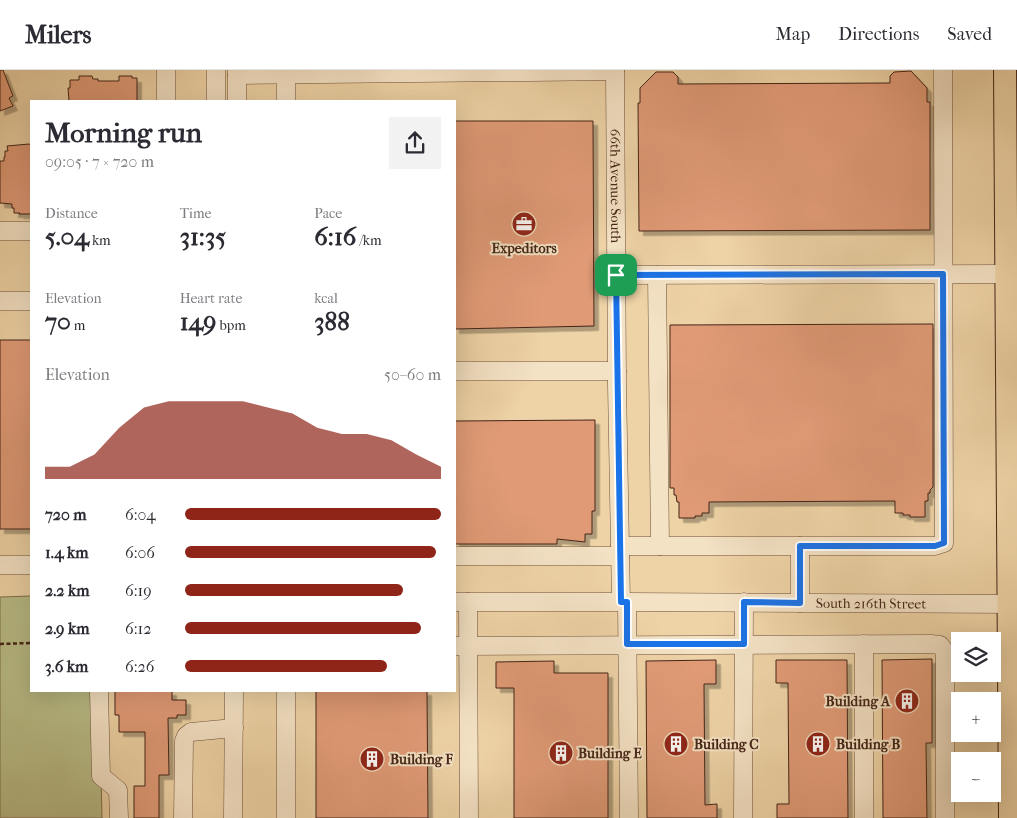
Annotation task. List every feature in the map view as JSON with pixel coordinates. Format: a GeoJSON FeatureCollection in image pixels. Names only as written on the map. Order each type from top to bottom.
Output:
{"type":"FeatureCollection","features":[{"type":"Feature","properties":{"kind":"main road"},"geometry":{"type":"LineString","coordinates":[[1005,70],[1012,236],[1006,274],[1012,376],[1014,783],[1010,818]]}},
{"type":"Feature","properties":{"kind":"street"},"geometry":{"type":"LineString","coordinates":[[166,70],[166,100]]}},
{"type":"Feature","properties":{"kind":"street"},"geometry":{"type":"LineString","coordinates":[[216,70],[216,100]]}},
{"type":"Feature","properties":{"kind":"street"},"geometry":{"type":"LineString","coordinates":[[237,100],[237,72],[286,74],[614,70]]}},
{"type":"Feature","properties":{"kind":"street","name":"66th Avenue South"},"geometry":{"type":"LineString","coordinates":[[614,70],[620,551],[627,644],[629,818]]}},
{"type":"Feature","properties":{"kind":"street"},"geometry":{"type":"LineString","coordinates":[[456,556],[620,551],[660,546],[935,546],[944,543],[943,70]]}},
{"type":"Feature","properties":{"kind":"street"},"geometry":{"type":"LineString","coordinates":[[286,74],[286,100]]}},
{"type":"Feature","properties":{"kind":"street"},"geometry":{"type":"LineString","coordinates":[[0,231],[30,231]]}},
{"type":"Feature","properties":{"kind":"street"},"geometry":{"type":"LineString","coordinates":[[616,275],[1006,274]]}},
{"type":"Feature","properties":{"kind":"street"},"geometry":{"type":"LineString","coordinates":[[657,275],[660,546]]}},
{"type":"Feature","properties":{"kind":"street"},"geometry":{"type":"LineString","coordinates":[[0,301],[30,301]]}},
{"type":"Feature","properties":{"kind":"street"},"geometry":{"type":"LineString","coordinates":[[456,371],[617,371]]}},
{"type":"Feature","properties":{"kind":"street"},"geometry":{"type":"LineString","coordinates":[[800,546],[800,603]]}},
{"type":"Feature","properties":{"kind":"street"},"geometry":{"type":"LineString","coordinates":[[0,565],[30,565]]}},
{"type":"Feature","properties":{"kind":"street"},"geometry":{"type":"LineString","coordinates":[[462,602],[469,818]]}},
{"type":"Feature","properties":{"kind":"street","name":"South 216th Street"},"geometry":{"type":"LineString","coordinates":[[462,602],[1013,604]]}},
{"type":"Feature","properties":{"kind":"street"},"geometry":{"type":"LineString","coordinates":[[743,818],[744,602]]}},
{"type":"Feature","properties":{"kind":"street"},"geometry":{"type":"LineString","coordinates":[[462,646],[627,644],[940,645],[945,652],[945,818]]}},
{"type":"Feature","properties":{"kind":"street"},"geometry":{"type":"LineString","coordinates":[[864,644],[864,818]]}},
{"type":"Feature","properties":{"kind":"street"},"geometry":{"type":"LineString","coordinates":[[100,692],[102,776],[118,790],[119,818]]}},
{"type":"Feature","properties":{"kind":"street"},"geometry":{"type":"LineString","coordinates":[[233,818],[234,692]]}},
{"type":"Feature","properties":{"kind":"street"},"geometry":{"type":"LineString","coordinates":[[286,692],[286,818]]}},
{"type":"Feature","properties":{"kind":"street"},"geometry":{"type":"LineString","coordinates":[[183,818],[184,741],[186,736],[191,732],[234,728]]}},
{"type":"Feature","properties":{"kind":"path"},"geometry":{"type":"LineString","coordinates":[[0,644],[30,644]]}},
{"type":"Feature","properties":{"kind":"green space"},"geometry":{"type":"Polygon","coordinates":[[[30,596],[30,692],[99,692],[102,818],[0,818],[0,597],[30,596]]]}},
{"type":"Feature","properties":{"kind":"building"},"geometry":{"type":"Polygon","coordinates":[[[0,70],[3,70],[13,96],[9,98],[13,106],[0,111],[0,70]]]}},
{"type":"Feature","properties":{"kind":"building"},"geometry":{"type":"Polygon","coordinates":[[[911,71],[927,88],[927,102],[930,102],[930,230],[639,231],[638,103],[640,103],[640,88],[656,72],[673,72],[678,77],[678,84],[890,83],[890,76],[894,72],[911,71]]]}},
{"type":"Feature","properties":{"kind":"building"},"geometry":{"type":"Polygon","coordinates":[[[79,76],[92,76],[93,79],[98,79],[98,81],[119,81],[119,76],[132,76],[132,78],[137,78],[137,100],[69,100],[68,88],[70,88],[70,80],[79,80],[79,76]]]}},
{"type":"Feature","properties":{"kind":"building","name":"Expeditors"},"geometry":{"type":"Polygon","coordinates":[[[456,121],[593,121],[594,326],[456,329],[456,121]]]}},
{"type":"Feature","properties":{"kind":"building"},"geometry":{"type":"Polygon","coordinates":[[[30,144],[30,214],[14,213],[12,204],[0,203],[0,161],[4,161],[5,151],[8,151],[7,146],[30,144]]]}},
{"type":"Feature","properties":{"kind":"building"},"geometry":{"type":"Polygon","coordinates":[[[933,324],[933,487],[930,493],[928,493],[928,501],[925,501],[925,517],[910,517],[910,515],[903,515],[903,513],[895,513],[895,501],[709,502],[709,513],[702,513],[702,516],[695,516],[695,518],[679,518],[679,502],[677,502],[676,495],[674,495],[674,488],[670,488],[670,325],[933,324]]]}},
{"type":"Feature","properties":{"kind":"building"},"geometry":{"type":"Polygon","coordinates":[[[0,340],[30,340],[30,529],[0,529],[0,340]]]}},
{"type":"Feature","properties":{"kind":"building"},"geometry":{"type":"Polygon","coordinates":[[[595,420],[595,511],[592,511],[592,534],[585,534],[585,542],[557,539],[557,544],[456,544],[456,421],[595,420]]]}},
{"type":"Feature","properties":{"kind":"building","name":"Building A"},"geometry":{"type":"Polygon","coordinates":[[[932,659],[932,743],[926,743],[927,818],[883,818],[882,660],[932,659]]]}},
{"type":"Feature","properties":{"kind":"building","name":"Building C"},"geometry":{"type":"Polygon","coordinates":[[[716,660],[716,684],[704,684],[705,805],[717,804],[717,818],[647,818],[646,661],[716,660]]]}},
{"type":"Feature","properties":{"kind":"building","name":"Building B"},"geometry":{"type":"Polygon","coordinates":[[[776,660],[847,660],[848,818],[777,818],[777,804],[789,804],[788,683],[776,683],[776,660]]]}},
{"type":"Feature","properties":{"kind":"building","name":"Building E"},"geometry":{"type":"Polygon","coordinates":[[[554,661],[554,673],[608,673],[608,818],[514,818],[514,688],[496,688],[496,662],[554,661]]]}},
{"type":"Feature","properties":{"kind":"building"},"geometry":{"type":"Polygon","coordinates":[[[115,692],[172,692],[172,700],[186,700],[186,715],[168,718],[169,775],[159,775],[159,818],[134,818],[134,786],[145,786],[145,732],[119,732],[119,715],[115,715],[115,692]]]}},
{"type":"Feature","properties":{"kind":"building","name":"Building F"},"geometry":{"type":"Polygon","coordinates":[[[316,692],[427,692],[428,818],[316,818],[316,692]]]}},
{"type":"Feature","properties":{"kind":"place","name":"Expeditors"},"geometry":{"type":"Point","coordinates":[524,224]}},
{"type":"Feature","properties":{"kind":"place","name":"Building A"},"geometry":{"type":"Point","coordinates":[907,701]}},
{"type":"Feature","properties":{"kind":"place","name":"Building C"},"geometry":{"type":"Point","coordinates":[676,744]}},
{"type":"Feature","properties":{"kind":"place","name":"Building B"},"geometry":{"type":"Point","coordinates":[818,744]}},
{"type":"Feature","properties":{"kind":"place","name":"Building E"},"geometry":{"type":"Point","coordinates":[561,753]}},
{"type":"Feature","properties":{"kind":"place","name":"Building F"},"geometry":{"type":"Point","coordinates":[372,759]}},
{"type":"Feature","properties":{"kind":"route"},"geometry":{"type":"LineString","coordinates":[[943,274],[944,543],[935,546],[800,546],[800,603],[744,602],[744,644],[627,644],[627,602],[621,602],[616,275],[943,274]]}}]}
